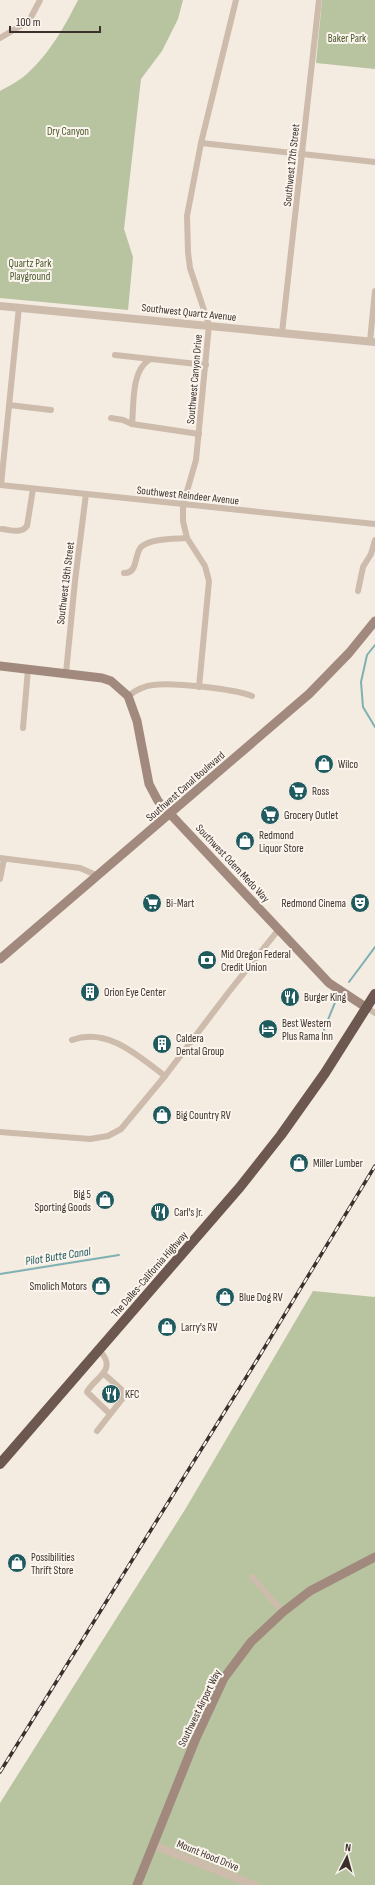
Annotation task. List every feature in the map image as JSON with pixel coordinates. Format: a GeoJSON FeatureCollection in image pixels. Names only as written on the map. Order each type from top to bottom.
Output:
{"type":"FeatureCollection","features":[{"type":"Feature","properties":{"kind":"highway","name":"The Dalles-California Highway"},"geometry":{"type":"LineString","coordinates":[[0,1464],[195,1240],[276,1140],[371,1010],[375,994]]}},
{"type":"Feature","properties":{"kind":"main road","name":"Southwest Canal Boulevard"},"geometry":{"type":"LineString","coordinates":[[0,959],[309,694],[349,653],[375,620]]}},
{"type":"Feature","properties":{"kind":"main road"},"geometry":{"type":"LineString","coordinates":[[0,666],[102,678],[111,681],[128,696]]}},
{"type":"Feature","properties":{"kind":"main road","name":"Southwest Odem Medo Way"},"geometry":{"type":"LineString","coordinates":[[128,696],[137,721],[149,784],[158,801],[329,983],[337,990],[371,1010]]}},
{"type":"Feature","properties":{"kind":"main road","name":"Southwest Airport Way"},"geometry":{"type":"LineString","coordinates":[[137,1885],[196,1738],[224,1678],[251,1642],[283,1612],[310,1590],[375,1557]]}},
{"type":"Feature","properties":{"kind":"street"},"geometry":{"type":"LineString","coordinates":[[0,38],[29,21],[40,0]]}},
{"type":"Feature","properties":{"kind":"street","name":"Southwest Canyon Drive"},"geometry":{"type":"LineString","coordinates":[[199,687],[209,581],[205,566],[187,538],[183,521],[183,505],[196,460],[206,365],[208,325],[190,268],[186,233],[189,199],[201,143],[236,0]]}},
{"type":"Feature","properties":{"kind":"street","name":"Southwest 17th Street"},"geometry":{"type":"LineString","coordinates":[[282,333],[303,155],[319,0]]}},
{"type":"Feature","properties":{"kind":"street"},"geometry":{"type":"LineString","coordinates":[[201,143],[375,162]]}},
{"type":"Feature","properties":{"kind":"street"},"geometry":{"type":"LineString","coordinates":[[372,341],[375,291]]}},
{"type":"Feature","properties":{"kind":"street","name":"Southwest Quartz Avenue"},"geometry":{"type":"LineString","coordinates":[[0,306],[372,341]]}},
{"type":"Feature","properties":{"kind":"street"},"geometry":{"type":"LineString","coordinates":[[1,485],[19,307]]}},
{"type":"Feature","properties":{"kind":"street"},"geometry":{"type":"LineString","coordinates":[[115,355],[149,360],[206,365]]}},
{"type":"Feature","properties":{"kind":"street"},"geometry":{"type":"LineString","coordinates":[[132,424],[137,375],[144,363],[149,360]]}},
{"type":"Feature","properties":{"kind":"street"},"geometry":{"type":"LineString","coordinates":[[9,406],[52,410]]}},
{"type":"Feature","properties":{"kind":"street"},"geometry":{"type":"LineString","coordinates":[[111,418],[123,420],[132,424],[198,434]]}},
{"type":"Feature","properties":{"kind":"street","name":"Southwest Reindeer Avenue"},"geometry":{"type":"LineString","coordinates":[[1,485],[375,524]]}},
{"type":"Feature","properties":{"kind":"street"},"geometry":{"type":"LineString","coordinates":[[2,529],[21,531],[25,529],[27,526],[33,489]]}},
{"type":"Feature","properties":{"kind":"street","name":"Southwest 19th Street"},"geometry":{"type":"LineString","coordinates":[[66,673],[75,581],[86,494]]}},
{"type":"Feature","properties":{"kind":"street"},"geometry":{"type":"LineString","coordinates":[[124,573],[131,570],[136,565],[140,548],[146,544],[187,538]]}},
{"type":"Feature","properties":{"kind":"street"},"geometry":{"type":"LineString","coordinates":[[358,591],[363,567],[372,554],[375,540]]}},
{"type":"Feature","properties":{"kind":"street"},"geometry":{"type":"LineString","coordinates":[[22,728],[28,669]]}},
{"type":"Feature","properties":{"kind":"street"},"geometry":{"type":"LineString","coordinates":[[128,696],[138,689],[152,685],[166,684],[236,692],[252,696]]}},
{"type":"Feature","properties":{"kind":"street"},"geometry":{"type":"LineString","coordinates":[[0,879],[2,859],[80,868],[96,876]]}},
{"type":"Feature","properties":{"kind":"street"},"geometry":{"type":"LineString","coordinates":[[0,1132],[90,1140],[108,1136],[121,1129],[165,1076],[279,929]]}},
{"type":"Feature","properties":{"kind":"street"},"geometry":{"type":"LineString","coordinates":[[72,1040],[84,1036],[101,1037],[124,1046],[165,1076]]}},
{"type":"Feature","properties":{"kind":"street"},"geometry":{"type":"LineString","coordinates":[[99,1350],[104,1356],[106,1370],[104,1374],[90,1385],[87,1392],[110,1414]]}},
{"type":"Feature","properties":{"kind":"street"},"geometry":{"type":"LineString","coordinates":[[97,1431],[121,1402],[124,1394],[122,1390],[104,1374]]}},
{"type":"Feature","properties":{"kind":"street"},"geometry":{"type":"LineString","coordinates":[[252,1577],[283,1612]]}},
{"type":"Feature","properties":{"kind":"street","name":"Mount Hood Drive"},"geometry":{"type":"LineString","coordinates":[[153,1845],[254,1885]]}},
{"type":"Feature","properties":{"kind":"green space","name":"Dry Canyon"},"geometry":{"type":"Polygon","coordinates":[[[78,0],[183,0],[178,19],[162,51],[141,79],[124,229],[133,257],[128,310],[0,298],[0,91],[22,78],[47,52],[61,32],[78,0]]]}},
{"type":"Feature","properties":{"kind":"green space","name":"Baker Park"},"geometry":{"type":"Polygon","coordinates":[[[322,0],[375,0],[375,69],[316,63],[322,0]]]}},
{"type":"Feature","properties":{"kind":"green space"},"geometry":{"type":"Polygon","coordinates":[[[313,1291],[375,1297],[375,1885],[0,1885],[0,1803],[186,1508],[313,1291]]]}},
{"type":"Feature","properties":{"kind":"waterway","name":"Pilot Butte Canal"},"geometry":{"type":"LineString","coordinates":[[375,645],[367,655],[361,682],[363,707],[375,727]]}},
{"type":"Feature","properties":{"kind":"waterway","name":"Pilot Butte Canal"},"geometry":{"type":"LineString","coordinates":[[349,982],[375,947]]}},
{"type":"Feature","properties":{"kind":"waterway","name":"Pilot Butte Canal"},"geometry":{"type":"LineString","coordinates":[[321,1037],[336,1000]]}},
{"type":"Feature","properties":{"kind":"waterway","name":"Pilot Butte Canal"},"geometry":{"type":"LineString","coordinates":[[0,1274],[119,1255]]}},
{"type":"Feature","properties":{"kind":"railway"},"geometry":{"type":"LineString","coordinates":[[0,1772],[257,1360],[375,1166]]}},
{"type":"Feature","properties":{"kind":"place","name":"Wilco"},"geometry":{"type":"Point","coordinates":[324,764]}},
{"type":"Feature","properties":{"kind":"place","name":"Ross"},"geometry":{"type":"Point","coordinates":[298,791]}},
{"type":"Feature","properties":{"kind":"place","name":"Grocery Outlet"},"geometry":{"type":"Point","coordinates":[270,815]}},
{"type":"Feature","properties":{"kind":"place","name":"Redmond Liquor Store"},"geometry":{"type":"Point","coordinates":[245,841]}},
{"type":"Feature","properties":{"kind":"place","name":"Bi-Mart"},"geometry":{"type":"Point","coordinates":[152,903]}},
{"type":"Feature","properties":{"kind":"place","name":"Redmond Cinema"},"geometry":{"type":"Point","coordinates":[360,903]}},
{"type":"Feature","properties":{"kind":"place","name":"Mid Oregon Federal Credit Union"},"geometry":{"type":"Point","coordinates":[207,960]}},
{"type":"Feature","properties":{"kind":"place","name":"Orion Eye Center"},"geometry":{"type":"Point","coordinates":[90,992]}},
{"type":"Feature","properties":{"kind":"place","name":"Burger King"},"geometry":{"type":"Point","coordinates":[290,997]}},
{"type":"Feature","properties":{"kind":"place","name":"Best Western Plus Rama Inn"},"geometry":{"type":"Point","coordinates":[268,1029]}},
{"type":"Feature","properties":{"kind":"place","name":"Caldera Dental Group"},"geometry":{"type":"Point","coordinates":[162,1044]}},
{"type":"Feature","properties":{"kind":"place","name":"Big Country RV"},"geometry":{"type":"Point","coordinates":[162,1115]}},
{"type":"Feature","properties":{"kind":"place","name":"Miller Lumber"},"geometry":{"type":"Point","coordinates":[299,1163]}},
{"type":"Feature","properties":{"kind":"place","name":"Big 5 Sporting Goods"},"geometry":{"type":"Point","coordinates":[105,1200]}},
{"type":"Feature","properties":{"kind":"place","name":"Carl's Jr."},"geometry":{"type":"Point","coordinates":[160,1212]}},
{"type":"Feature","properties":{"kind":"place","name":"Smolich Motors"},"geometry":{"type":"Point","coordinates":[101,1286]}},
{"type":"Feature","properties":{"kind":"place","name":"Blue Dog RV"},"geometry":{"type":"Point","coordinates":[225,1297]}},
{"type":"Feature","properties":{"kind":"place","name":"Larry's RV"},"geometry":{"type":"Point","coordinates":[167,1327]}},
{"type":"Feature","properties":{"kind":"place","name":"KFC"},"geometry":{"type":"Point","coordinates":[111,1394]}},
{"type":"Feature","properties":{"kind":"place","name":"Possibilities Thrift Store"},"geometry":{"type":"Point","coordinates":[17,1563]}},
{"type":"Feature","properties":{"kind":"park label","name":"Quartz Park Playground"},"geometry":{"type":"Point","coordinates":[30,269]}}]}
